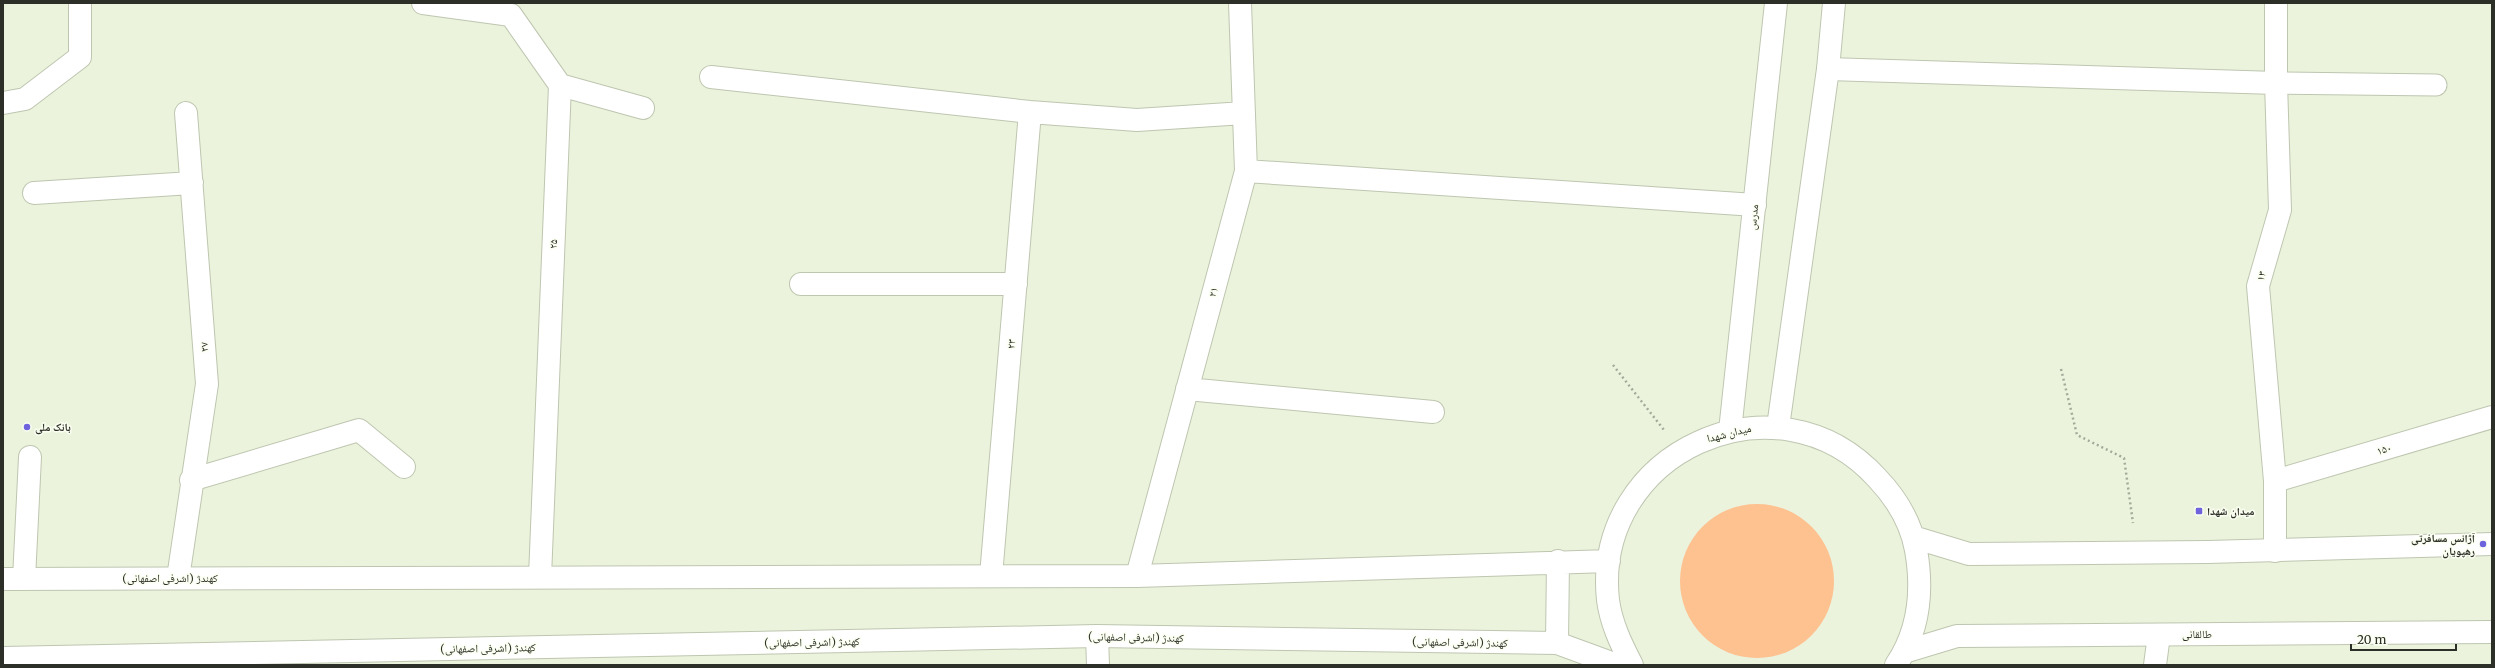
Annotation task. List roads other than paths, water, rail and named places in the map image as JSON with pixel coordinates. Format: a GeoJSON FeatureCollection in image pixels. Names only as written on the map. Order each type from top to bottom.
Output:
{"type":"FeatureCollection","features":[{"type":"Feature","properties":{"kind":"main road"},"geometry":{"type":"LineString","coordinates":[[3,103],[25,99],[80,57],[80,3]]}},
{"type":"Feature","properties":{"kind":"main road"},"geometry":{"type":"LineString","coordinates":[[424,3],[511,15],[560,85],[643,108]]}},
{"type":"Feature","properties":{"kind":"main road","name":"۲۱"},"geometry":{"type":"LineString","coordinates":[[1137,576],[1246,171],[1240,3]]}},
{"type":"Feature","properties":{"kind":"main road","name":"مدرس"},"geometry":{"type":"LineString","coordinates":[[1730,430],[1776,3]]}},
{"type":"Feature","properties":{"kind":"main road"},"geometry":{"type":"LineString","coordinates":[[1778,427],[1828,70],[1834,3]]}},
{"type":"Feature","properties":{"kind":"main road","name":"۱۳"},"geometry":{"type":"LineString","coordinates":[[2274,551],[2275,481],[2258,286],[2280,210],[2276,83],[2276,3]]}},
{"type":"Feature","properties":{"kind":"main road"},"geometry":{"type":"LineString","coordinates":[[1828,70],[2276,83]]}},
{"type":"Feature","properties":{"kind":"main road"},"geometry":{"type":"LineString","coordinates":[[711,77],[1030,112],[1137,120],[1244,113]]}},
{"type":"Feature","properties":{"kind":"main road","name":"۲۵"},"geometry":{"type":"LineString","coordinates":[[540,577],[560,85]]}},
{"type":"Feature","properties":{"kind":"main road","name":"۲۳"},"geometry":{"type":"LineString","coordinates":[[991,576],[1030,112]]}},
{"type":"Feature","properties":{"kind":"main road","name":"۲۷"},"geometry":{"type":"LineString","coordinates":[[178,578],[191,480],[207,384],[186,113]]}},
{"type":"Feature","properties":{"kind":"main road"},"geometry":{"type":"LineString","coordinates":[[1246,171],[1755,205]]}},
{"type":"Feature","properties":{"kind":"main road"},"geometry":{"type":"LineString","coordinates":[[34,193],[192,183]]}},
{"type":"Feature","properties":{"kind":"main road"},"geometry":{"type":"LineString","coordinates":[[801,284],[1016,284]]}},
{"type":"Feature","properties":{"kind":"main road"},"geometry":{"type":"LineString","coordinates":[[1187,390],[1432,412]]}},
{"type":"Feature","properties":{"kind":"main road","name":"۱۵۰"},"geometry":{"type":"LineString","coordinates":[[2275,481],[2492,417]]}},
{"type":"Feature","properties":{"kind":"main road","name":"میدان شهدا"},"geometry":{"type":"LineString","coordinates":[[1632,665],[1618,637],[1608,600],[1609,561],[1621,517],[1646,479],[1681,450],[1704,438],[1730,430],[1754,427],[1778,427],[1823,439],[1862,462],[1893,496],[1913,537],[1920,576],[1917,615],[1900,659]]}},
{"type":"Feature","properties":{"kind":"main road"},"geometry":{"type":"LineString","coordinates":[[191,480],[359,430],[404,467]]}},
{"type":"Feature","properties":{"kind":"main road"},"geometry":{"type":"LineString","coordinates":[[14,579],[30,457]]}},
{"type":"Feature","properties":{"kind":"main road"},"geometry":{"type":"LineString","coordinates":[[1913,537],[1970,554],[2274,551],[2492,544]]}},
{"type":"Feature","properties":{"kind":"main road"},"geometry":{"type":"LineString","coordinates":[[1557,644],[1558,561]]}},
{"type":"Feature","properties":{"kind":"main road","name":"کهندژ (اشرفی اصفهانی)"},"geometry":{"type":"LineString","coordinates":[[14,579],[1137,576],[1558,561],[1609,561]]}},
{"type":"Feature","properties":{"kind":"main road","name":"طالقانی"},"geometry":{"type":"LineString","coordinates":[[1900,659],[1957,636],[2492,632]]}},
{"type":"Feature","properties":{"kind":"main road"},"geometry":{"type":"LineString","coordinates":[[2155,665],[2158,635]]}},
{"type":"Feature","properties":{"kind":"main road"},"geometry":{"type":"LineString","coordinates":[[1097,636],[1098,665]]}},
{"type":"Feature","properties":{"kind":"main road","name":"کهندژ (اشرفی اصفهانی)"},"geometry":{"type":"LineString","coordinates":[[3,658],[1097,636],[1557,644],[1617,665]]}},
{"type":"Feature","properties":{"kind":"lane"},"geometry":{"type":"LineString","coordinates":[[2276,83],[2436,85]]}},
{"type":"Feature","properties":{"kind":"place","name":"بانک ملی"},"geometry":{"type":"Point","coordinates":[27,427]}},
{"type":"Feature","properties":{"kind":"place","name":"میدان شهدا"},"geometry":{"type":"Point","coordinates":[2199,511]}},
{"type":"Feature","properties":{"kind":"place","name":"آژانس مسافرتی رهپویان"},"geometry":{"type":"Point","coordinates":[2483,544]}}]}
